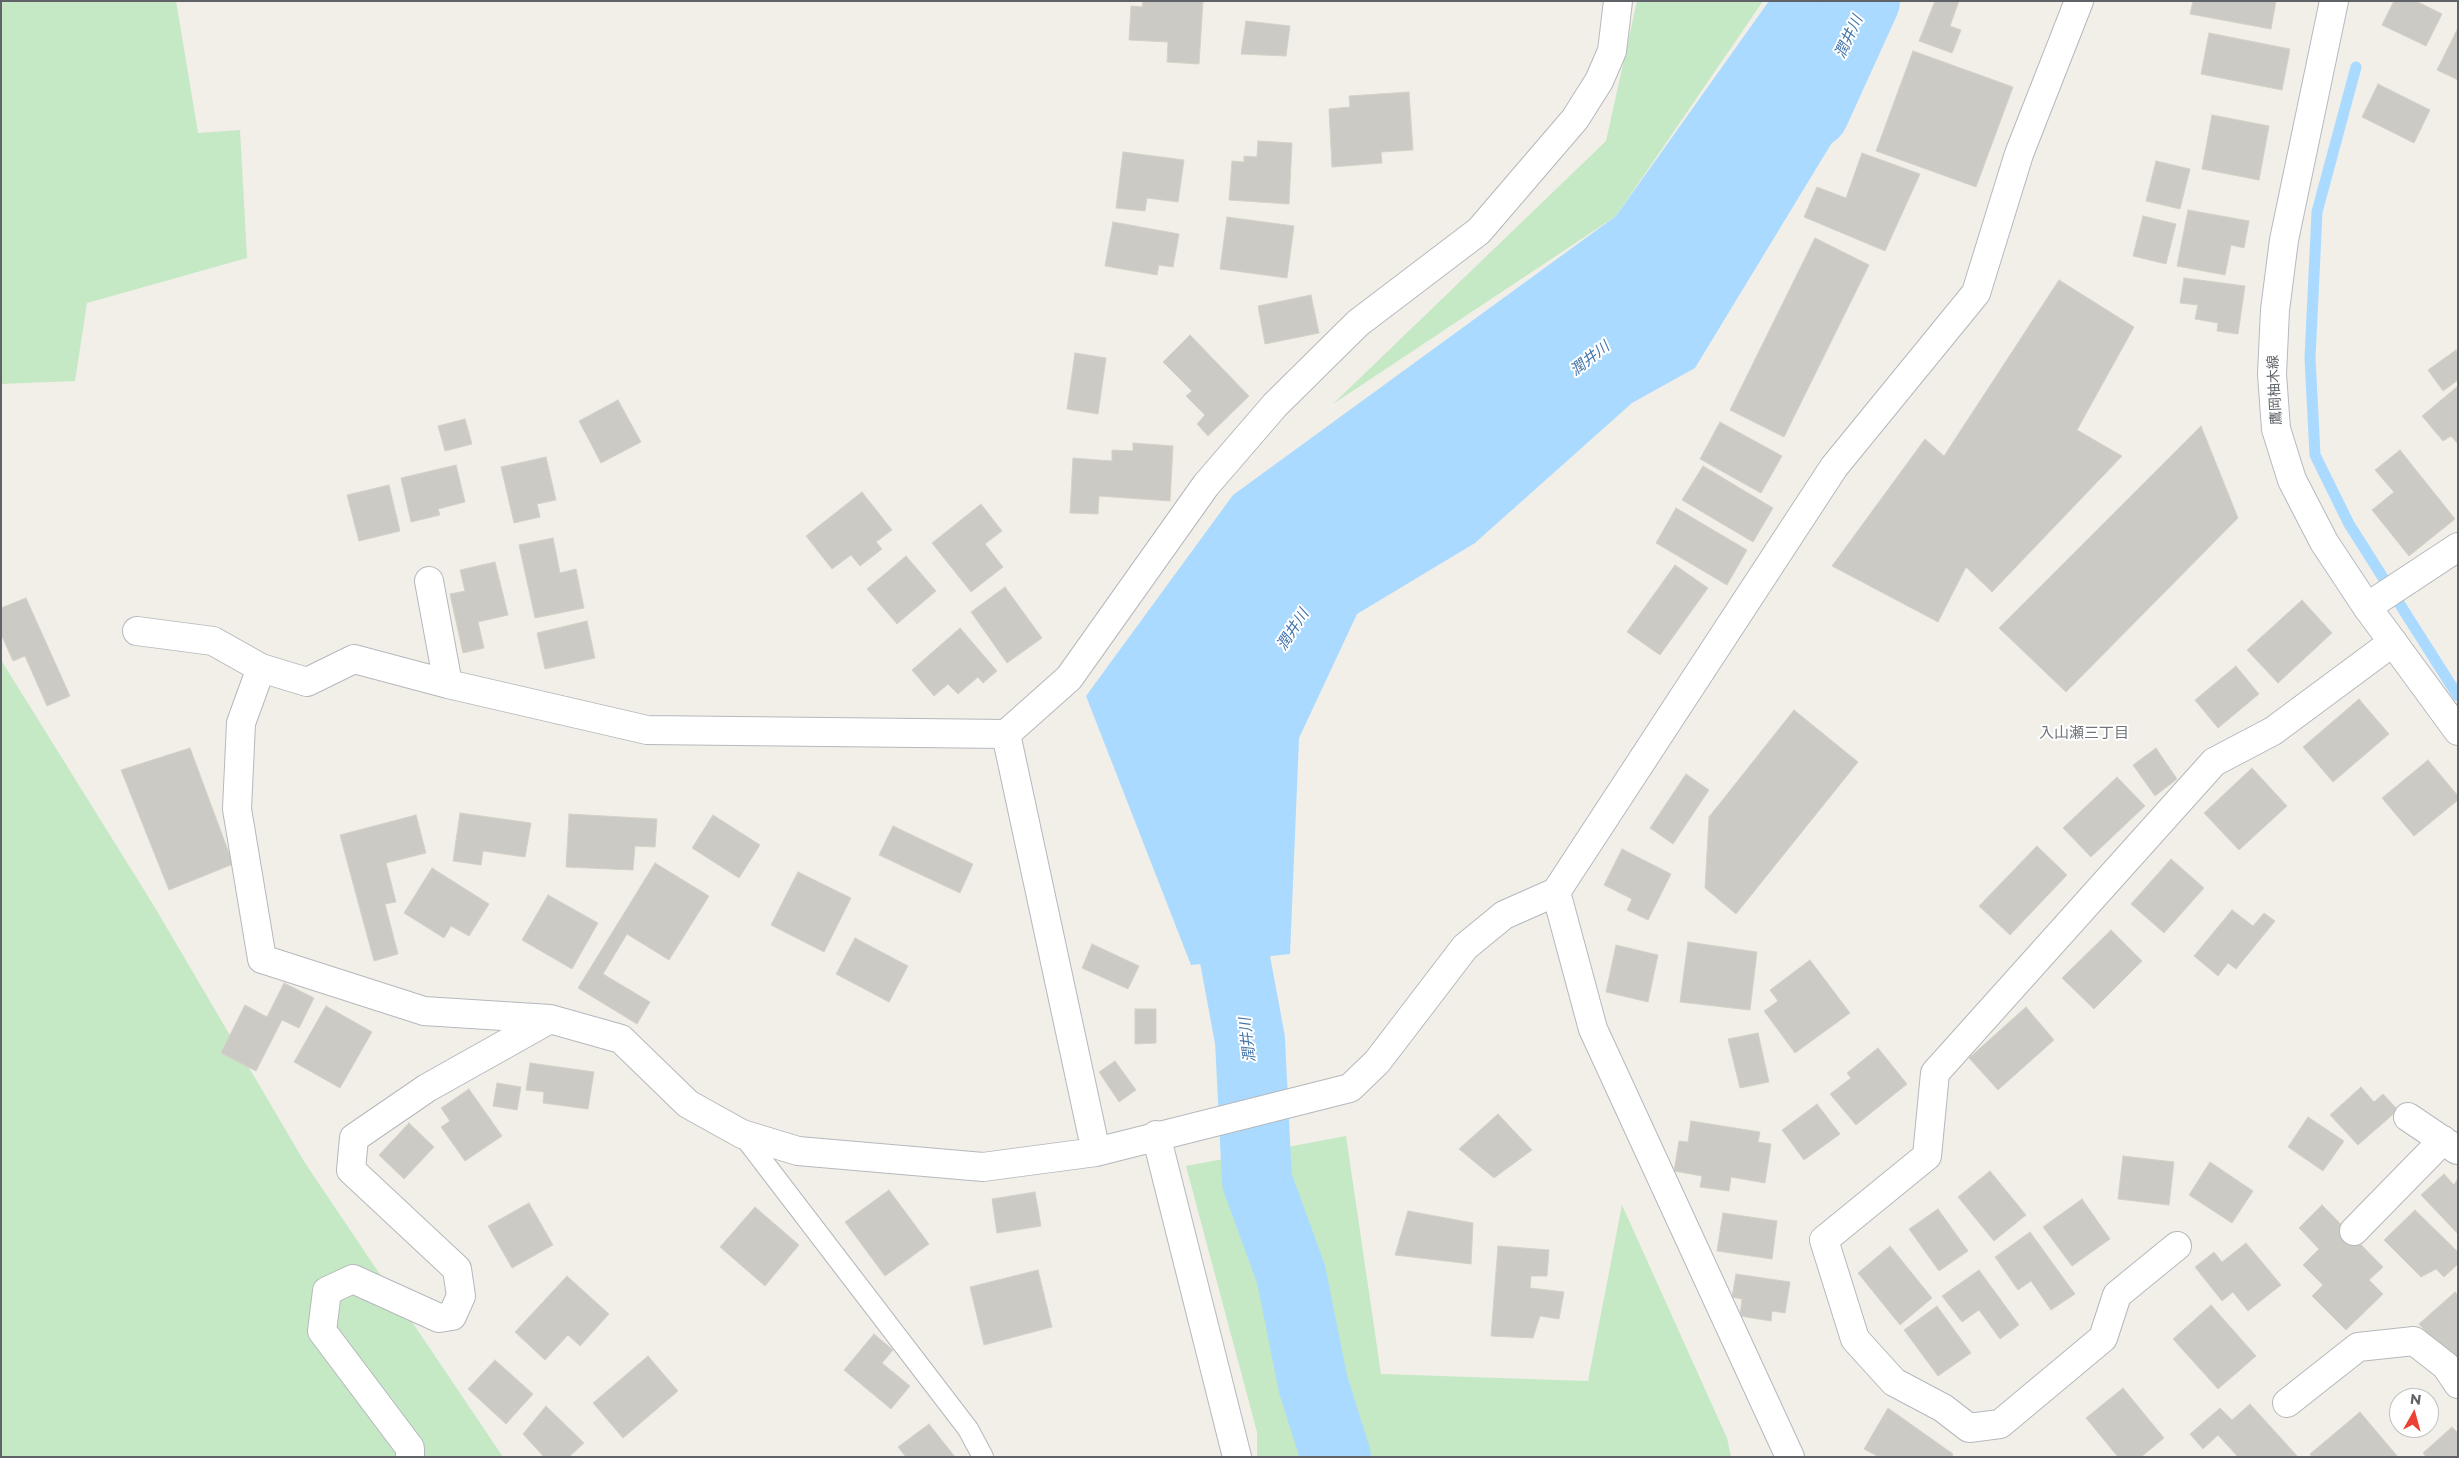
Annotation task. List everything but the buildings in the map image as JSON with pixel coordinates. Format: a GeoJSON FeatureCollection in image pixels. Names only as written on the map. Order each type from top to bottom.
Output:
{"type":"FeatureCollection","features":[{"type":"Feature","properties":{"kind":"street"},"geometry":{"type":"LineString","coordinates":[[137,631],[213,641],[261,668],[307,682],[354,659],[448,684],[646,730],[1006,734],[1070,678],[1206,485],[1275,405],[1358,323],[1479,231],[1575,119],[1599,81],[1612,51],[1618,1]]}},
{"type":"Feature","properties":{"kind":"street"},"geometry":{"type":"LineString","coordinates":[[261,668],[241,723],[237,809],[262,959],[424,1011],[550,1019],[621,1039],[688,1104],[742,1134],[798,1151],[983,1167],[1096,1152],[1156,1135],[1350,1088],[1377,1062],[1465,947],[1504,915],[1556,892],[1834,467],[1976,293],[2019,154],[2079,1]]}},
{"type":"Feature","properties":{"kind":"street","name":"鷹岡柚木線"},"geometry":{"type":"LineString","coordinates":[[2334,1],[2284,240],[2275,310],[2272,374],[2276,429],[2292,480],[2324,542],[2385,595],[2393,642],[2458,731]]}},
{"type":"Feature","properties":{"kind":"street"},"geometry":{"type":"LineString","coordinates":[[2385,595],[2458,547]]}},
{"type":"Feature","properties":{"kind":"street"},"geometry":{"type":"LineString","coordinates":[[429,580],[448,684]]}},
{"type":"Feature","properties":{"kind":"street"},"geometry":{"type":"LineString","coordinates":[[2177,1246],[2117,1294],[2103,1338],[2000,1424],[1969,1428],[1943,1408],[1894,1382],[1855,1339],[1824,1240],[1927,1156],[1935,1073],[2214,762],[2273,731],[2393,642]]}},
{"type":"Feature","properties":{"kind":"street"},"geometry":{"type":"LineString","coordinates":[[1006,734],[1096,1152]]}},
{"type":"Feature","properties":{"kind":"street"},"geometry":{"type":"LineString","coordinates":[[1556,892],[1593,1029],[1790,1457]]}},
{"type":"Feature","properties":{"kind":"street"},"geometry":{"type":"LineString","coordinates":[[410,1457],[410,1448],[322,1331],[327,1291],[353,1279],[439,1318],[452,1316],[461,1296],[457,1269],[351,1170],[354,1138],[426,1088],[550,1019]]}},
{"type":"Feature","properties":{"kind":"street"},"geometry":{"type":"LineString","coordinates":[[2354,1231],[2450,1145],[2408,1117]]}},
{"type":"Feature","properties":{"kind":"street"},"geometry":{"type":"LineString","coordinates":[[1156,1135],[1237,1457]]}},
{"type":"Feature","properties":{"kind":"street"},"geometry":{"type":"LineString","coordinates":[[2287,1403],[2358,1347],[2414,1341],[2446,1366],[2458,1384]]}},
{"type":"Feature","properties":{"kind":"lane"},"geometry":{"type":"LineString","coordinates":[[742,1134],[968,1429],[983,1457]]}},
{"type":"Feature","properties":{"kind":"green space"},"geometry":{"type":"Polygon","coordinates":[[[1,1],[176,1],[198,133],[240,130],[247,258],[87,303],[75,381],[1,384],[1,1]]]}},
{"type":"Feature","properties":{"kind":"green space"},"geometry":{"type":"Polygon","coordinates":[[[1637,1],[1763,1],[1616,216],[1333,404],[1606,141],[1637,1]]]}},
{"type":"Feature","properties":{"kind":"green space"},"geometry":{"type":"Polygon","coordinates":[[[1,660],[154,906],[305,1163],[503,1457],[1,1457],[1,660]]]}},
{"type":"Feature","properties":{"kind":"green space"},"geometry":{"type":"Polygon","coordinates":[[[1346,1136],[1381,1374],[1588,1381],[1622,1205],[1727,1438],[1731,1457],[1257,1457],[1257,1432],[1186,1166],[1346,1136]]]}},
{"type":"Feature","properties":{"kind":"water"},"geometry":{"type":"Polygon","coordinates":[[[1769,1],[1855,1],[1853,108],[1695,368],[1632,403],[1475,543],[1357,614],[1299,738],[1290,954],[1191,965],[1086,696],[1233,495],[1616,216],[1769,1]]]}},
{"type":"Feature","properties":{"kind":"waterway","name":"潤井川"},"geometry":{"type":"LineString","coordinates":[[1814,113],[1865,1]]}},
{"type":"Feature","properties":{"kind":"waterway"},"geometry":{"type":"LineString","coordinates":[[2356,67],[2317,212],[2310,358],[2315,455],[2349,524],[2458,696]]}},
{"type":"Feature","properties":{"kind":"waterway","name":"潤井川"},"geometry":{"type":"LineString","coordinates":[[1212,866],[1232,943],[1250,1040],[1257,1181],[1291,1274],[1313,1384],[1336,1457]]}},
{"type":"Feature","properties":{"kind":"district","name":"入山瀬三丁目"},"geometry":{"type":"Point","coordinates":[2084,734]}}]}
